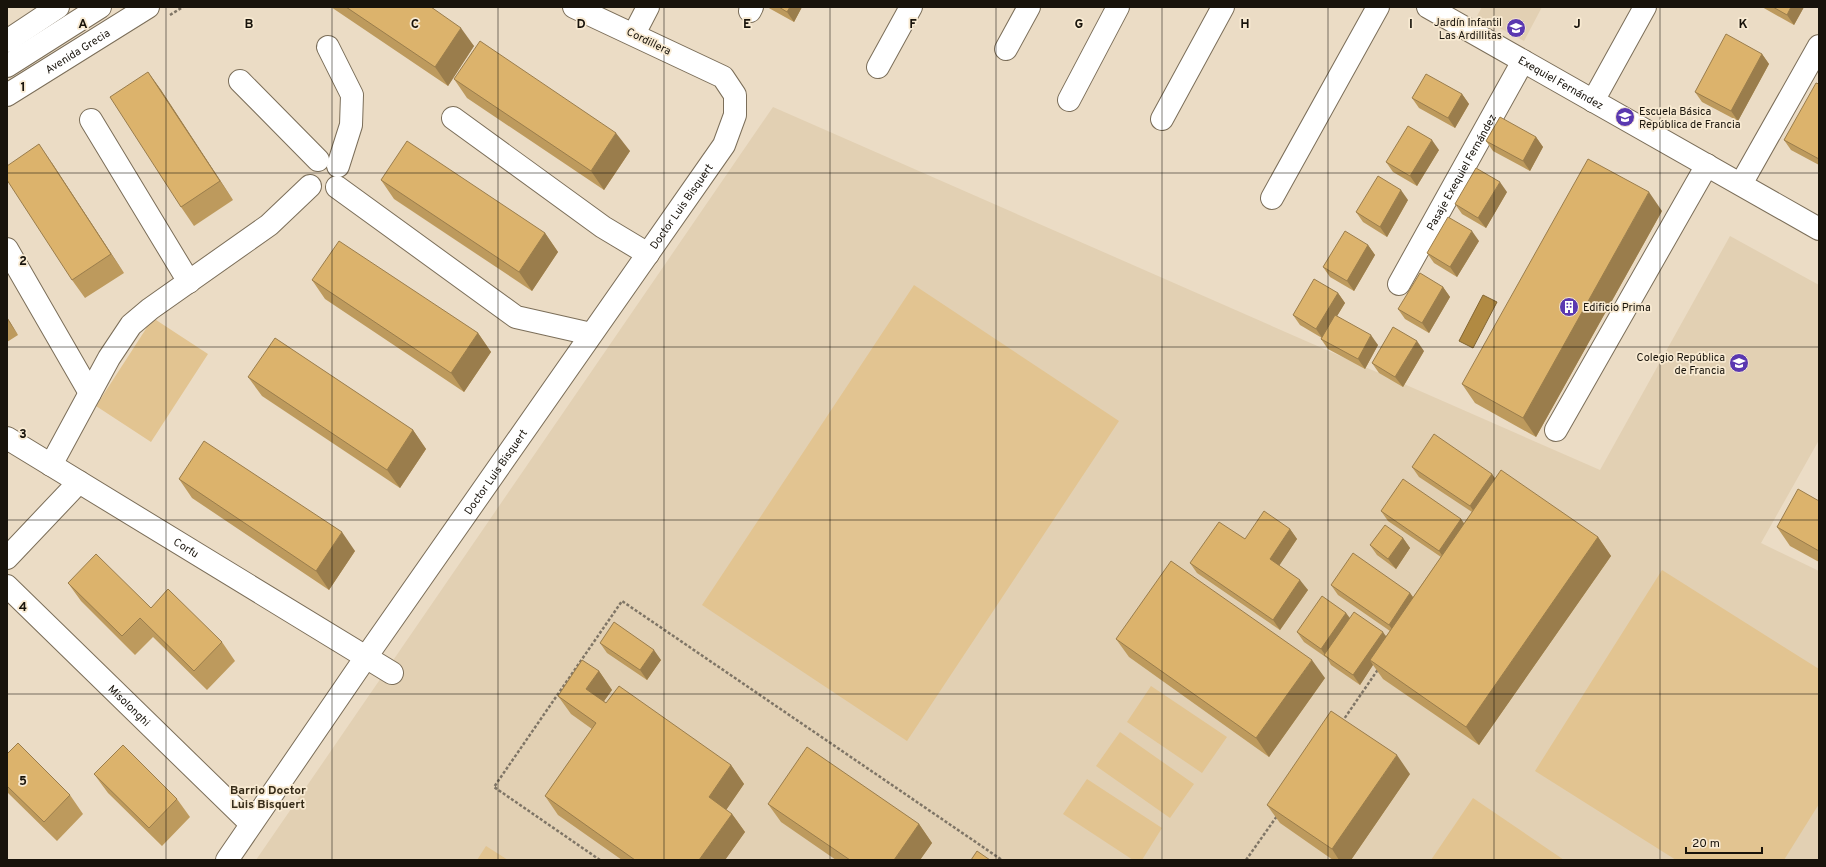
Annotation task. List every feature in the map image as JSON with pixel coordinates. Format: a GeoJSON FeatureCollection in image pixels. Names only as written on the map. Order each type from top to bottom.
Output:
{"type":"FeatureCollection","features":[{"type":"Feature","properties":{"kind":"street"},"geometry":{"type":"LineString","coordinates":[[7,41],[58,7]]}},
{"type":"Feature","properties":{"kind":"street"},"geometry":{"type":"LineString","coordinates":[[7,66],[100,7]]}},
{"type":"Feature","properties":{"kind":"street","name":"Avenida Grecia"},"geometry":{"type":"LineString","coordinates":[[7,95],[148,7]]}},
{"type":"Feature","properties":{"kind":"street","name":"Cordillera"},"geometry":{"type":"LineString","coordinates":[[574,7],[723,77]]}},
{"type":"Feature","properties":{"kind":"street"},"geometry":{"type":"LineString","coordinates":[[634,34],[648,7]]}},
{"type":"Feature","properties":{"kind":"street"},"geometry":{"type":"LineString","coordinates":[[878,67],[912,7]]}},
{"type":"Feature","properties":{"kind":"street"},"geometry":{"type":"LineString","coordinates":[[1006,49],[1029,7]]}},
{"type":"Feature","properties":{"kind":"street"},"geometry":{"type":"LineString","coordinates":[[1069,100],[1118,7]]}},
{"type":"Feature","properties":{"kind":"street"},"geometry":{"type":"LineString","coordinates":[[1162,119],[1223,7]]}},
{"type":"Feature","properties":{"kind":"street"},"geometry":{"type":"LineString","coordinates":[[1272,198],[1378,7]]}},
{"type":"Feature","properties":{"kind":"street","name":"Exequiel Fernández"},"geometry":{"type":"LineString","coordinates":[[1428,7],[1819,229]]}},
{"type":"Feature","properties":{"kind":"street"},"geometry":{"type":"LineString","coordinates":[[1593,101],[1645,7]]}},
{"type":"Feature","properties":{"kind":"street"},"geometry":{"type":"LineString","coordinates":[[1740,184],[1819,46]]}},
{"type":"Feature","properties":{"kind":"street"},"geometry":{"type":"LineString","coordinates":[[328,47],[352,95],[351,125],[331,171]]}},
{"type":"Feature","properties":{"kind":"street","name":"Pasaje Exequiel Fernández"},"geometry":{"type":"LineString","coordinates":[[1398,284],[1523,61]]}},
{"type":"Feature","properties":{"kind":"street","name":"Doctor Luis Bisquert"},"geometry":{"type":"LineString","coordinates":[[227,860],[366,657],[724,145],[735,115],[735,95],[723,77]]}},
{"type":"Feature","properties":{"kind":"street"},"geometry":{"type":"LineString","coordinates":[[240,81],[331,171],[516,317],[591,334]]}},
{"type":"Feature","properties":{"kind":"street"},"geometry":{"type":"LineString","coordinates":[[453,118],[603,227],[648,254]]}},
{"type":"Feature","properties":{"kind":"street"},"geometry":{"type":"LineString","coordinates":[[91,120],[189,282]]}},
{"type":"Feature","properties":{"kind":"street"},"geometry":{"type":"LineString","coordinates":[[51,465],[110,358],[131,325],[150,309],[270,225],[310,186],[307,179],[308,171],[312,165],[331,171]]}},
{"type":"Feature","properties":{"kind":"street"},"geometry":{"type":"LineString","coordinates":[[1556,430],[1707,165]]}},
{"type":"Feature","properties":{"kind":"street"},"geometry":{"type":"LineString","coordinates":[[7,249],[90,393]]}},
{"type":"Feature","properties":{"kind":"street","name":"Corfu"},"geometry":{"type":"LineString","coordinates":[[7,438],[392,673]]}},
{"type":"Feature","properties":{"kind":"street"},"geometry":{"type":"LineString","coordinates":[[7,558],[79,482]]}},
{"type":"Feature","properties":{"kind":"street","name":"Misolonghi"},"geometry":{"type":"LineString","coordinates":[[7,586],[251,824]]}},
{"type":"Feature","properties":{"kind":"path"},"geometry":{"type":"LineString","coordinates":[[600,860],[494,788],[622,601],[1002,860]]}},
{"type":"Feature","properties":{"kind":"path"},"geometry":{"type":"LineString","coordinates":[[1340,724],[1381,666]]}},
{"type":"Feature","properties":{"kind":"path"},"geometry":{"type":"LineString","coordinates":[[1246,860],[1277,815]]}},
{"type":"Feature","properties":{"kind":"shaded area","name":"Jardín Infantil Las Ardillitas"},"geometry":{"type":"Polygon","coordinates":[[[1482,7],[1542,7],[1524,41],[1477,16],[1482,7]]]}},
{"type":"Feature","properties":{"kind":"shaded area"},"geometry":{"type":"Polygon","coordinates":[[[773,107],[1600,470],[1730,236],[1819,285],[1819,440],[1761,543],[1819,571],[1819,860],[256,860],[773,107]]]}},
{"type":"Feature","properties":{"kind":"shaded area"},"geometry":{"type":"Polygon","coordinates":[[[914,285],[1119,421],[907,741],[702,605],[914,285]]]}},
{"type":"Feature","properties":{"kind":"shaded area"},"geometry":{"type":"Polygon","coordinates":[[[1483,295],[1497,302],[1473,348],[1459,341],[1483,295]]]}},
{"type":"Feature","properties":{"kind":"shaded area"},"geometry":{"type":"Polygon","coordinates":[[[153,318],[208,354],[151,442],[96,406],[153,318]]]}},
{"type":"Feature","properties":{"kind":"shaded area"},"geometry":{"type":"Polygon","coordinates":[[[1662,570],[1819,669],[1819,804],[1784,860],[1676,860],[1535,771],[1662,570]]]}},
{"type":"Feature","properties":{"kind":"shaded area"},"geometry":{"type":"Polygon","coordinates":[[[1151,686],[1227,737],[1202,773],[1127,722],[1151,686]]]}},
{"type":"Feature","properties":{"kind":"shaded area"},"geometry":{"type":"Polygon","coordinates":[[[1120,732],[1194,784],[1170,818],[1096,766],[1120,732]]]}},
{"type":"Feature","properties":{"kind":"shaded area"},"geometry":{"type":"Polygon","coordinates":[[[1087,779],[1162,828],[1142,860],[1133,860],[1063,814],[1087,779]]]}},
{"type":"Feature","properties":{"kind":"shaded area"},"geometry":{"type":"Polygon","coordinates":[[[1473,798],[1564,860],[1431,860],[1473,798]]]}},
{"type":"Feature","properties":{"kind":"shaded area"},"geometry":{"type":"Polygon","coordinates":[[[486,846],[508,860],[477,860],[486,846]]]}},
{"type":"Feature","properties":{"kind":"building"},"geometry":{"type":"Polygon","coordinates":[[[346,7],[431,7],[461,28],[435,67],[346,7]]]}},
{"type":"Feature","properties":{"kind":"building"},"geometry":{"type":"Polygon","coordinates":[[[779,7],[790,7],[787,12],[779,7]]]}},
{"type":"Feature","properties":{"kind":"building"},"geometry":{"type":"Polygon","coordinates":[[[1773,7],[1791,7],[1787,15],[1773,7]]]}},
{"type":"Feature","properties":{"kind":"building"},"geometry":{"type":"Polygon","coordinates":[[[1726,34],[1762,54],[1731,111],[1695,92],[1726,34]]]}},
{"type":"Feature","properties":{"kind":"building"},"geometry":{"type":"Polygon","coordinates":[[[480,41],[616,133],[591,171],[454,79],[480,41]]]}},
{"type":"Feature","properties":{"kind":"building"},"geometry":{"type":"Polygon","coordinates":[[[148,72],[220,181],[181,207],[110,97],[148,72]]]}},
{"type":"Feature","properties":{"kind":"building"},"geometry":{"type":"Polygon","coordinates":[[[1426,74],[1462,94],[1448,118],[1412,98],[1426,74]]]}},
{"type":"Feature","properties":{"kind":"building"},"geometry":{"type":"Polygon","coordinates":[[[1816,83],[1819,84],[1819,159],[1784,140],[1816,83]]]}},
{"type":"Feature","properties":{"kind":"building"},"geometry":{"type":"Polygon","coordinates":[[[1500,117],[1536,137],[1523,161],[1486,141],[1500,117]]]}},
{"type":"Feature","properties":{"kind":"building"},"geometry":{"type":"Polygon","coordinates":[[[1408,126],[1432,140],[1410,176],[1386,162],[1408,126]]]}},
{"type":"Feature","properties":{"kind":"building"},"geometry":{"type":"Polygon","coordinates":[[[407,141],[545,233],[519,272],[381,180],[407,141]]]}},
{"type":"Feature","properties":{"kind":"building"},"geometry":{"type":"Polygon","coordinates":[[[39,144],[111,254],[72,280],[7,180],[7,166],[39,144]]]}},
{"type":"Feature","properties":{"kind":"building","name":"Edificio Prima"},"geometry":{"type":"Polygon","coordinates":[[[1588,159],[1649,192],[1523,418],[1462,384],[1588,159]]]}},
{"type":"Feature","properties":{"kind":"building"},"geometry":{"type":"Polygon","coordinates":[[[1476,168],[1500,182],[1478,218],[1455,204],[1476,168]]]}},
{"type":"Feature","properties":{"kind":"building"},"geometry":{"type":"Polygon","coordinates":[[[1378,176],[1401,190],[1380,227],[1356,212],[1378,176]]]}},
{"type":"Feature","properties":{"kind":"building"},"geometry":{"type":"Polygon","coordinates":[[[1448,217],[1472,231],[1450,267],[1427,253],[1448,217]]]}},
{"type":"Feature","properties":{"kind":"building"},"geometry":{"type":"Polygon","coordinates":[[[1345,231],[1368,245],[1347,281],[1323,267],[1345,231]]]}},
{"type":"Feature","properties":{"kind":"building"},"geometry":{"type":"Polygon","coordinates":[[[339,241],[478,333],[451,373],[312,280],[339,241]]]}},
{"type":"Feature","properties":{"kind":"building"},"geometry":{"type":"Polygon","coordinates":[[[1420,273],[1443,287],[1422,323],[1398,309],[1420,273]]]}},
{"type":"Feature","properties":{"kind":"building"},"geometry":{"type":"Polygon","coordinates":[[[1314,279],[1338,293],[1316,329],[1293,315],[1314,279]]]}},
{"type":"Feature","properties":{"kind":"building"},"geometry":{"type":"Polygon","coordinates":[[[1335,315],[1371,335],[1358,359],[1321,339],[1335,315]]]}},
{"type":"Feature","properties":{"kind":"building"},"geometry":{"type":"Polygon","coordinates":[[[1393,327],[1417,341],[1395,377],[1372,363],[1393,327]]]}},
{"type":"Feature","properties":{"kind":"building"},"geometry":{"type":"Polygon","coordinates":[[[275,338],[413,430],[387,470],[248,377],[275,338]]]}},
{"type":"Feature","properties":{"kind":"building"},"geometry":{"type":"Polygon","coordinates":[[[1434,434],[1492,474],[1470,506],[1412,467],[1434,434]]]}},
{"type":"Feature","properties":{"kind":"building"},"geometry":{"type":"Polygon","coordinates":[[[204,441],[342,532],[316,571],[179,479],[204,441]]]}},
{"type":"Feature","properties":{"kind":"building"},"geometry":{"type":"Polygon","coordinates":[[[1501,470],[1598,537],[1466,727],[1370,660],[1501,470]]]}},
{"type":"Feature","properties":{"kind":"building"},"geometry":{"type":"Polygon","coordinates":[[[1403,479],[1461,519],[1439,551],[1381,511],[1403,479]]]}},
{"type":"Feature","properties":{"kind":"building"},"geometry":{"type":"Polygon","coordinates":[[[1798,489],[1819,501],[1819,551],[1777,527],[1798,489]]]}},
{"type":"Feature","properties":{"kind":"building"},"geometry":{"type":"Polygon","coordinates":[[[1264,511],[1290,529],[1270,559],[1300,580],[1273,620],[1190,563],[1219,522],[1245,539],[1264,511]]]}},
{"type":"Feature","properties":{"kind":"building"},"geometry":{"type":"Polygon","coordinates":[[[1385,525],[1403,538],[1388,559],[1370,545],[1385,525]]]}},
{"type":"Feature","properties":{"kind":"building"},"geometry":{"type":"Polygon","coordinates":[[[1353,553],[1410,593],[1389,625],[1331,585],[1353,553]]]}},
{"type":"Feature","properties":{"kind":"building"},"geometry":{"type":"Polygon","coordinates":[[[96,554],[151,608],[168,589],[222,642],[194,671],[140,618],[122,636],[68,583],[96,554]]]}},
{"type":"Feature","properties":{"kind":"building"},"geometry":{"type":"Polygon","coordinates":[[[1171,561],[1312,660],[1256,738],[1116,639],[1171,561]]]}},
{"type":"Feature","properties":{"kind":"building"},"geometry":{"type":"Polygon","coordinates":[[[1322,596],[1346,613],[1321,649],[1297,632],[1322,596]]]}},
{"type":"Feature","properties":{"kind":"building"},"geometry":{"type":"Polygon","coordinates":[[[1354,612],[1383,632],[1353,675],[1324,655],[1354,612]]]}},
{"type":"Feature","properties":{"kind":"building"},"geometry":{"type":"Polygon","coordinates":[[[614,622],[654,650],[640,670],[600,643],[614,622]]]}},
{"type":"Feature","properties":{"kind":"building"},"geometry":{"type":"Polygon","coordinates":[[[582,660],[599,671],[586,689],[606,703],[619,686],[731,765],[709,797],[732,814],[699,860],[635,860],[545,796],[596,723],[558,696],[582,660]]]}},
{"type":"Feature","properties":{"kind":"building"},"geometry":{"type":"Polygon","coordinates":[[[1331,711],[1397,755],[1332,849],[1267,805],[1331,711]]]}},
{"type":"Feature","properties":{"kind":"building"},"geometry":{"type":"Polygon","coordinates":[[[18,743],[70,795],[44,822],[7,786],[7,754],[18,743]]]}},
{"type":"Feature","properties":{"kind":"building"},"geometry":{"type":"Polygon","coordinates":[[[123,745],[177,799],[149,828],[94,774],[123,745]]]}},
{"type":"Feature","properties":{"kind":"building"},"geometry":{"type":"Polygon","coordinates":[[[807,747],[919,824],[894,860],[850,860],[768,804],[807,747]]]}},
{"type":"Feature","properties":{"kind":"building"},"geometry":{"type":"Polygon","coordinates":[[[977,851],[990,860],[971,860],[977,851]]]}},
{"type":"Feature","properties":{"kind":"place","name":"Jardín Infantil Las Ardillitas"},"geometry":{"type":"Point","coordinates":[1516,28]}},
{"type":"Feature","properties":{"kind":"place","name":"Escuela Básica República de Francia"},"geometry":{"type":"Point","coordinates":[1625,117]}},
{"type":"Feature","properties":{"kind":"place","name":"Edificio Prima"},"geometry":{"type":"Point","coordinates":[1569,307]}},
{"type":"Feature","properties":{"kind":"place","name":"Colegio República de Francia"},"geometry":{"type":"Point","coordinates":[1739,363]}},
{"type":"Feature","properties":{"kind":"district","name":"Barrio Doctor Luis Bisquert"},"geometry":{"type":"Point","coordinates":[268,797]}}]}
